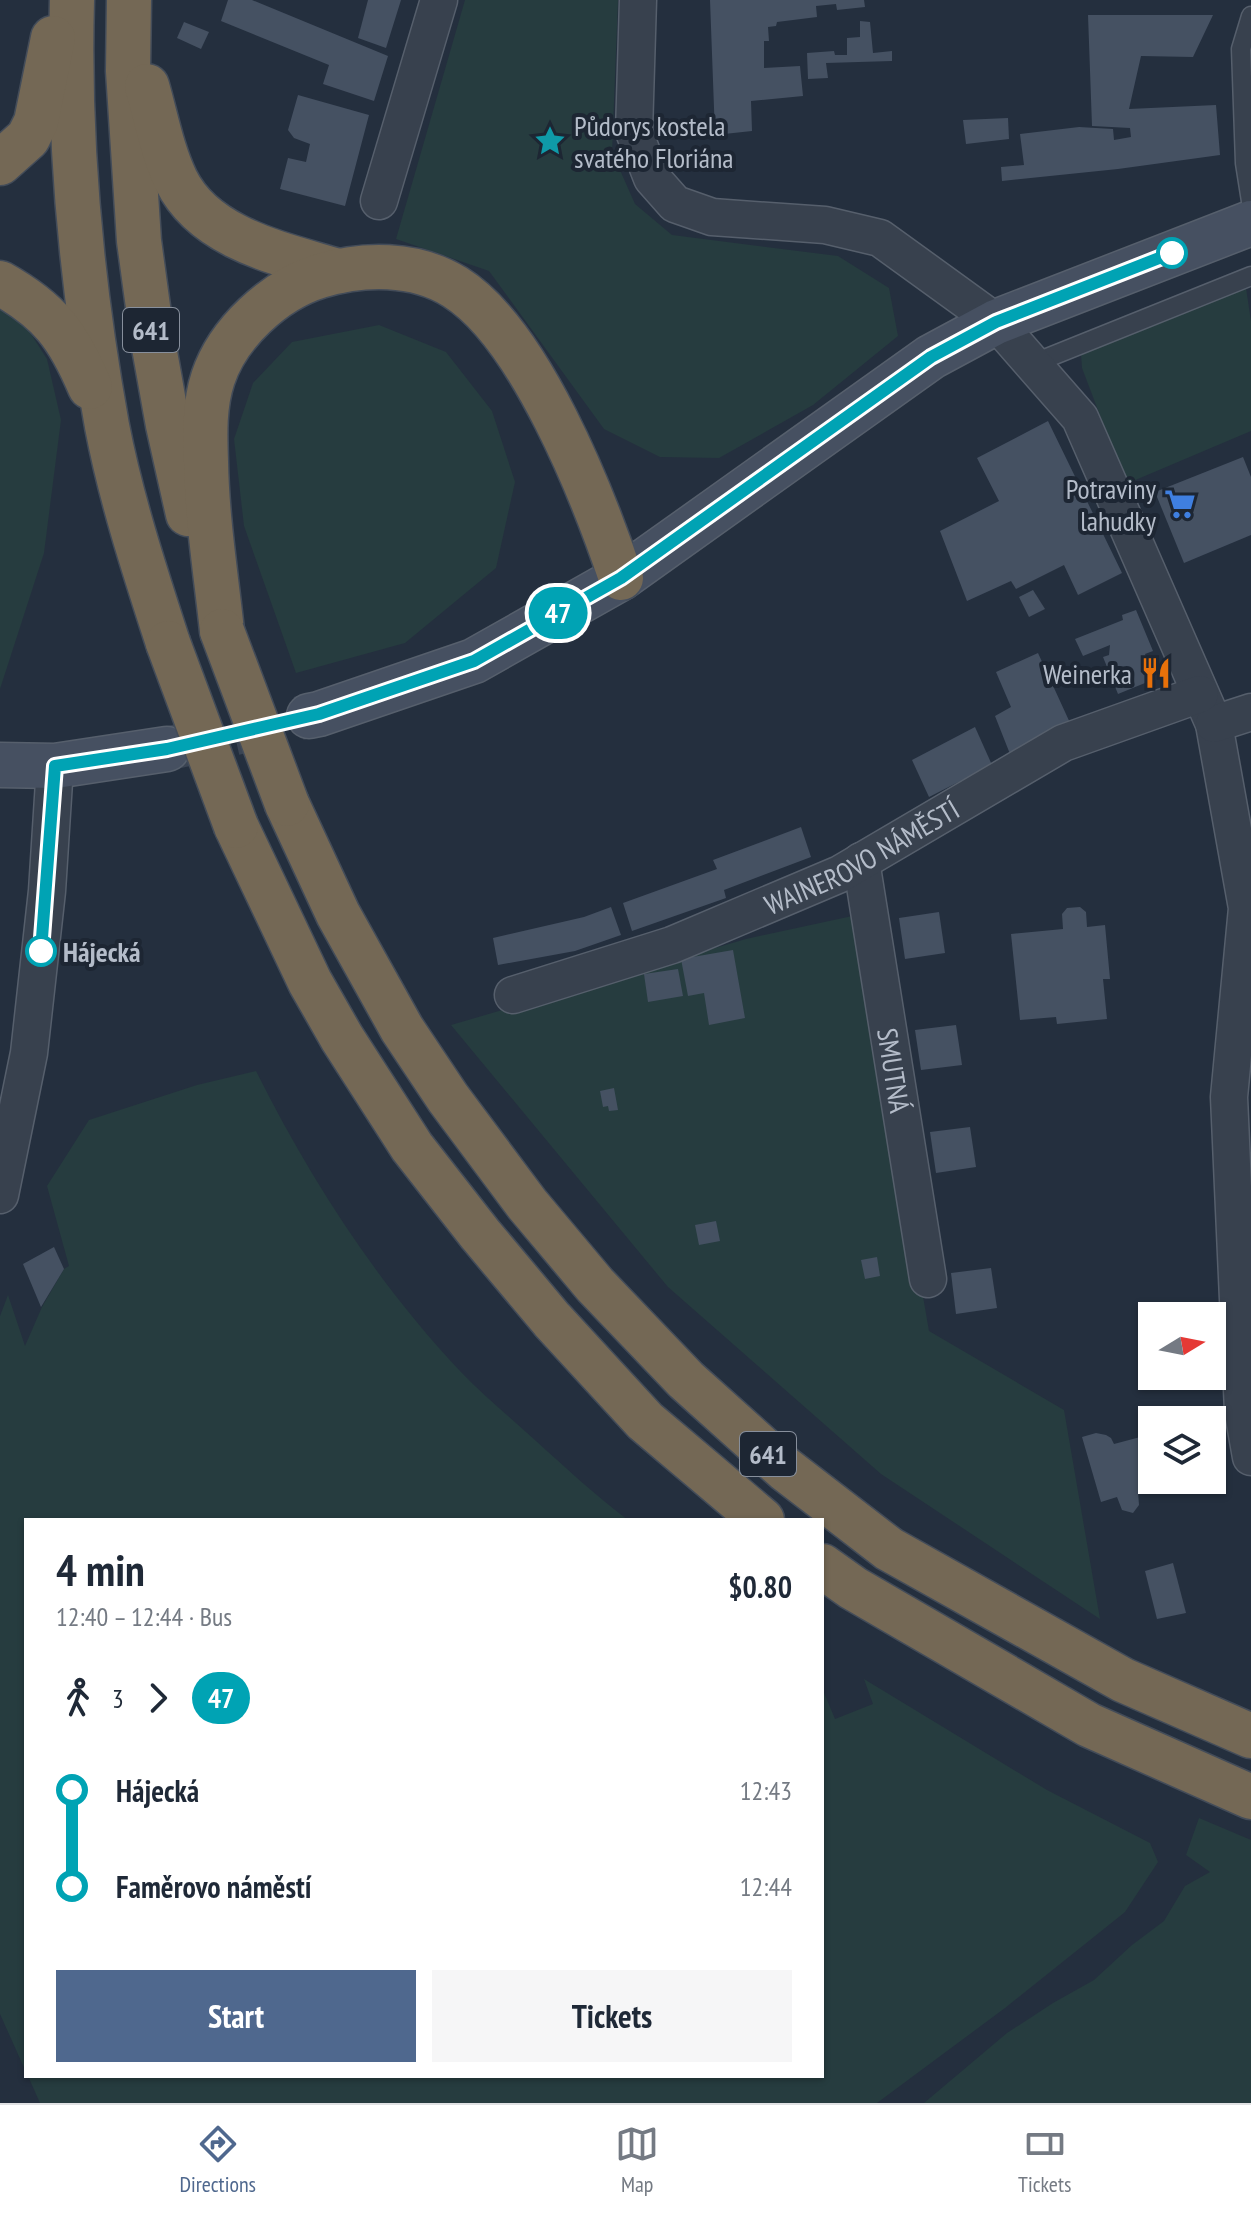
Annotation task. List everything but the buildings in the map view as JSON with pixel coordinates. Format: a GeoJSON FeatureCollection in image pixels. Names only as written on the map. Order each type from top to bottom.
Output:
{"type":"FeatureCollection","features":[{"type":"Feature","properties":{"kind":"highway"},"geometry":{"type":"LineString","coordinates":[[0,163],[28,138],[36,122],[60,0]]}},
{"type":"Feature","properties":{"kind":"highway","name":"641"},"geometry":{"type":"LineString","coordinates":[[72,0],[74,120],[83,247],[94,345],[108,428],[125,500],[168,643],[236,826],[310,982],[412,1147],[552,1320],[645,1421],[760,1518]]}},
{"type":"Feature","properties":{"kind":"highway"},"geometry":{"type":"LineString","coordinates":[[128,10],[167,156],[177,182],[188,199],[236,236],[338,271]]}},
{"type":"Feature","properties":{"kind":"highway","name":"641"},"geometry":{"type":"LineString","coordinates":[[128,10],[128,71],[139,241],[152,336],[182,491],[199,557],[222,631],[287,804],[345,926],[402,1029],[448,1098],[527,1204],[595,1285],[686,1380],[785,1469],[889,1549],[1123,1680],[1251,1736]]}},
{"type":"Feature","properties":{"kind":"highway"},"geometry":{"type":"LineString","coordinates":[[222,631],[207,499],[205,419],[213,378],[229,346],[242,329],[295,287],[316,277],[364,267],[392,267],[433,277],[453,286],[495,321],[525,366],[568,447],[621,578]]}},
{"type":"Feature","properties":{"kind":"highway"},"geometry":{"type":"LineString","coordinates":[[0,283],[42,311],[61,332],[82,368],[108,428]]}},
{"type":"Feature","properties":{"kind":"highway"},"geometry":{"type":"LineString","coordinates":[[824,1567],[853,1588],[1089,1725],[1251,1797]]}},
{"type":"Feature","properties":{"kind":"street"},"geometry":{"type":"LineString","coordinates":[[379,201],[439,0]]}},
{"type":"Feature","properties":{"kind":"street"},"geometry":{"type":"LineString","coordinates":[[638,0],[634,132],[652,178],[675,204],[712,217],[825,225],[880,238],[996,322],[1080,418],[1207,709],[1247,908],[1229,1097],[1251,1457]]}},
{"type":"Feature","properties":{"kind":"street"},"geometry":{"type":"LineString","coordinates":[[309,716],[474,661],[621,578],[931,357],[996,322],[1251,223]]}},
{"type":"Feature","properties":{"kind":"street","name":"WAINEROVO NÁMĚSTÍ"},"geometry":{"type":"LineString","coordinates":[[513,995],[672,945],[840,874],[1063,743],[1207,709],[1251,712]]}},
{"type":"Feature","properties":{"kind":"street"},"geometry":{"type":"LineString","coordinates":[[0,765],[55,766],[167,749]]}},
{"type":"Feature","properties":{"kind":"street"},"geometry":{"type":"LineString","coordinates":[[0,1195],[29,1053],[47,891],[55,766]]}},
{"type":"Feature","properties":{"kind":"street","name":"SMUTNÁ"},"geometry":{"type":"LineString","coordinates":[[861,861],[928,1279]]}},
{"type":"Feature","properties":{"kind":"lane"},"geometry":{"type":"LineString","coordinates":[[1251,16],[1241,49],[1245,163],[1251,201]]}},
{"type":"Feature","properties":{"kind":"lane"},"geometry":{"type":"LineString","coordinates":[[1032,364],[1251,276]]}},
{"type":"Feature","properties":{"kind":"green space"},"geometry":{"type":"Polygon","coordinates":[[[465,0],[618,0],[612,152],[635,204],[672,235],[838,256],[889,288],[898,336],[813,405],[719,458],[660,457],[604,429],[489,271],[396,239],[465,0]]]}},
{"type":"Feature","properties":{"kind":"green space"},"geometry":{"type":"Polygon","coordinates":[[[1239,288],[1246,288],[1251,321],[1251,431],[1126,484],[1082,368],[1081,354],[1239,288]]]}},
{"type":"Feature","properties":{"kind":"green space"},"geometry":{"type":"Polygon","coordinates":[[[0,306],[24,323],[47,359],[61,420],[44,553],[0,689],[0,306]]]}},
{"type":"Feature","properties":{"kind":"green space"},"geometry":{"type":"Polygon","coordinates":[[[379,325],[446,352],[492,411],[515,482],[496,568],[405,643],[296,673],[244,526],[234,439],[253,383],[292,342],[379,325]]]}},
{"type":"Feature","properties":{"kind":"green space"},"geometry":{"type":"Polygon","coordinates":[[[857,915],[929,1331],[1064,1410],[1100,1619],[881,1474],[668,1287],[451,1025],[746,939],[857,915]]]}},
{"type":"Feature","properties":{"kind":"green space"},"geometry":{"type":"Polygon","coordinates":[[[256,1071],[322,1190],[401,1302],[460,1371],[488,1398],[626,1518],[24,1518],[24,2068],[0,2014],[0,1316],[8,1295],[25,1346],[42,1307],[64,1269],[69,1266],[47,1186],[89,1120],[197,1085],[256,1071]]]}},
{"type":"Feature","properties":{"kind":"green space"},"geometry":{"type":"Polygon","coordinates":[[[864,1679],[1047,1790],[1150,1843],[1158,1862],[1125,1912],[1005,2008],[877,2103],[40,2103],[29,2078],[824,2078],[824,1693],[835,1719],[873,1704],[864,1679]]]}},
{"type":"Feature","properties":{"kind":"green space"},"geometry":{"type":"Polygon","coordinates":[[[1199,1818],[1251,1840],[1251,2103],[924,2103],[1007,2033],[1094,1980],[1164,1921],[1185,1886],[1210,1872],[1186,1855],[1199,1818]]]}},
{"type":"Feature","properties":{"kind":"tunnel"},"geometry":{"type":"LineString","coordinates":[[170,748],[309,716]]}},
{"type":"Feature","properties":{"kind":"bus line","name":"47"},"geometry":{"type":"LineString","coordinates":[[41,951],[55,766],[167,749],[319,714],[474,661],[621,578],[931,357],[996,322],[1172,253]]}},
{"type":"Feature","properties":{"kind":"place","name":"Půdorys kostela svatého Floriána"},"geometry":{"type":"Point","coordinates":[550,141]}},
{"type":"Feature","properties":{"kind":"place","name":"Potraviny lahudky"},"geometry":{"type":"Point","coordinates":[1180,504]}},
{"type":"Feature","properties":{"kind":"place","name":"Weinerka"},"geometry":{"type":"Point","coordinates":[1156,673]}},
{"type":"Feature","properties":{"kind":"place","name":"Hájecká"},"geometry":{"type":"Point","coordinates":[41,951]}}]}
